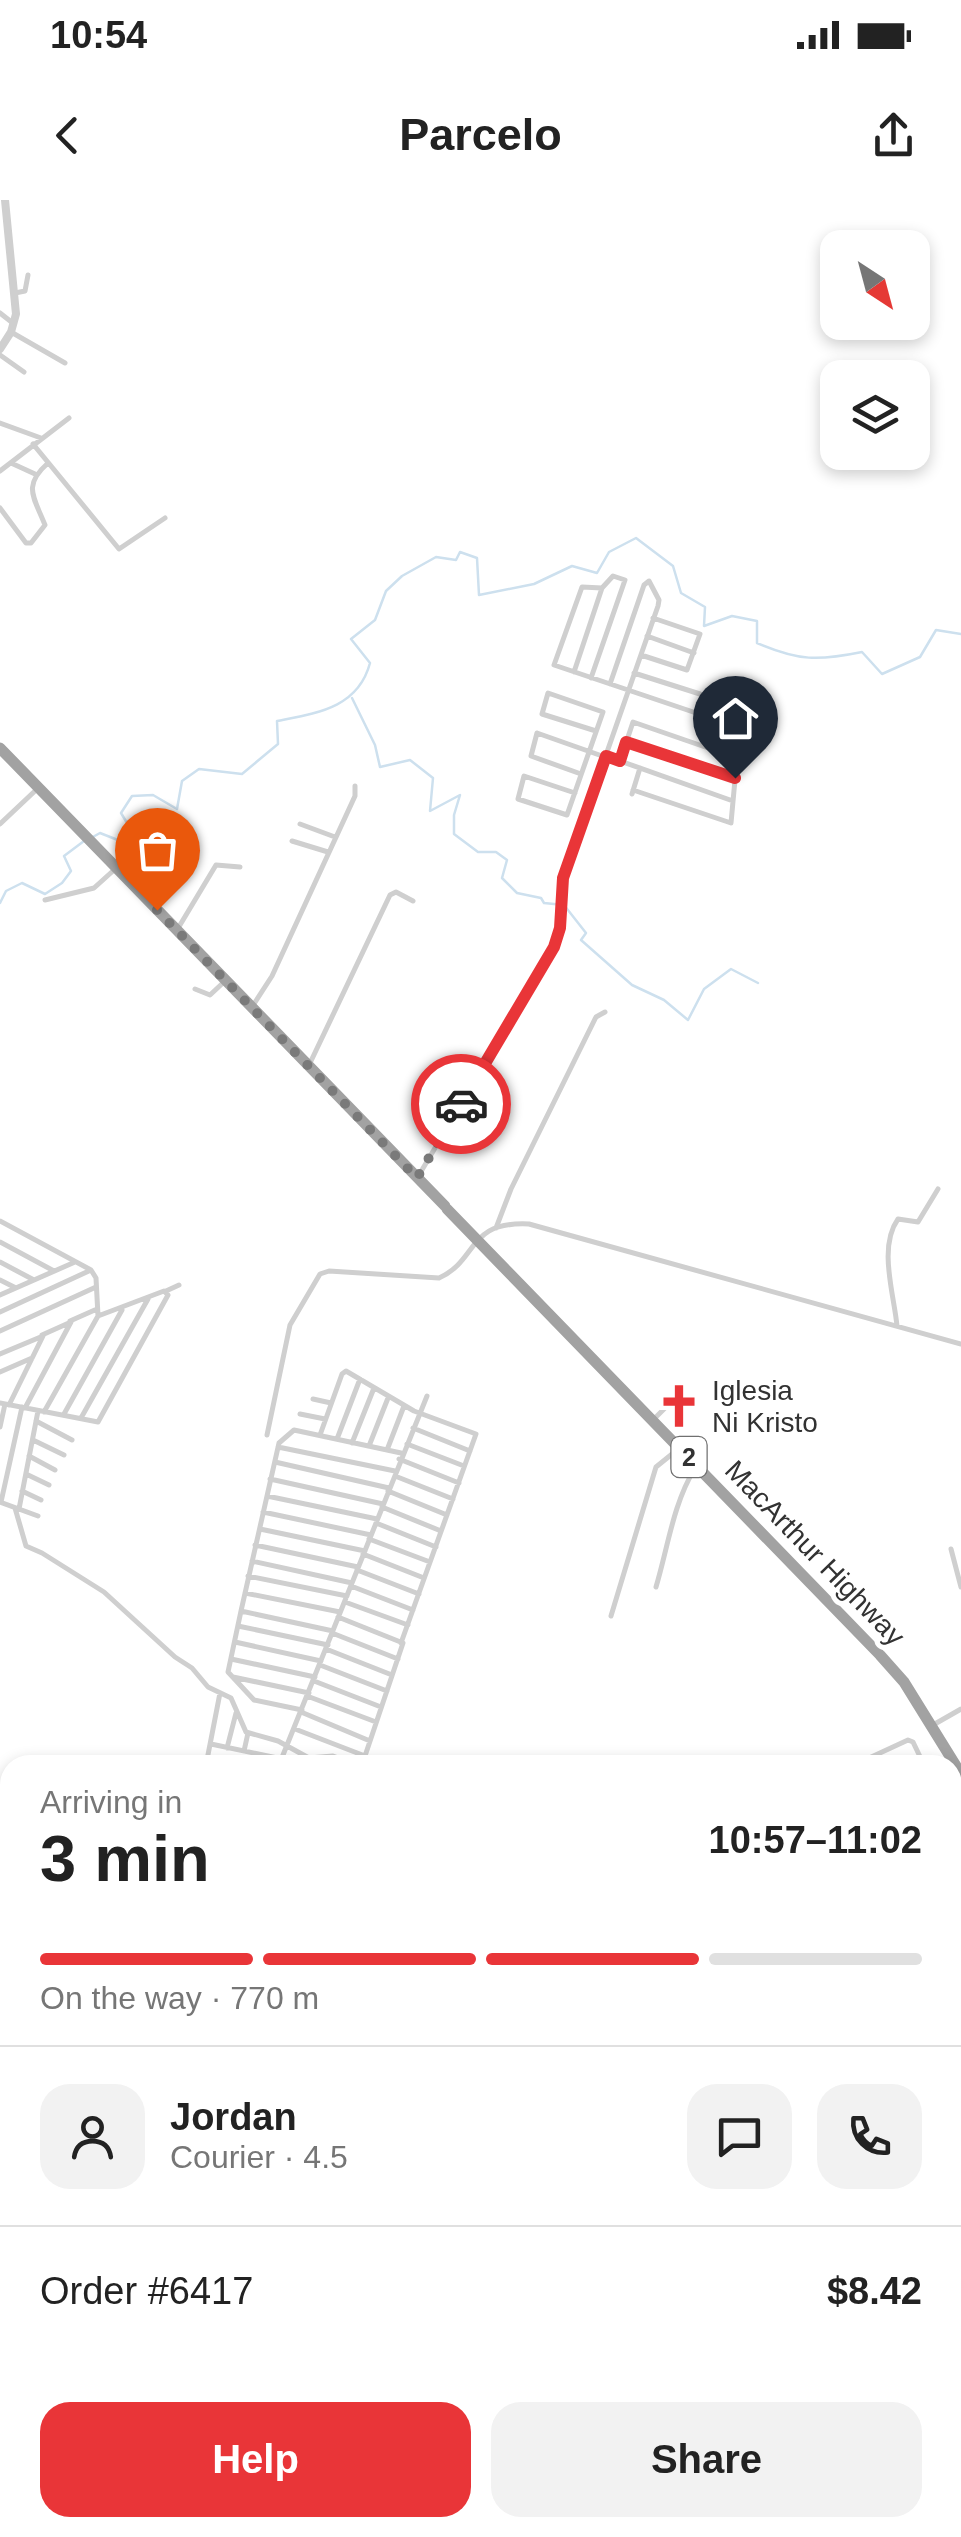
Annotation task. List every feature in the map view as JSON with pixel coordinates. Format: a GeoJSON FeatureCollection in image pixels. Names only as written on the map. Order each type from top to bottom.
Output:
{"type":"FeatureCollection","features":[{"type":"Feature","properties":{"kind":"highway","name":"MacArthur Highway"},"geometry":{"type":"LineString","coordinates":[[0,748],[880,1655],[904,1682],[950,1755]]}},
{"type":"Feature","properties":{"kind":"highway"},"geometry":{"type":"LineString","coordinates":[[265,1020],[278,1027],[333,1090]]}},
{"type":"Feature","properties":{"kind":"street"},"geometry":{"type":"LineString","coordinates":[[6,200],[4,220],[15,294],[13,328],[0,352],[24,372]]}},
{"type":"Feature","properties":{"kind":"street"},"geometry":{"type":"LineString","coordinates":[[15,294],[25,290],[28,275]]}},
{"type":"Feature","properties":{"kind":"street"},"geometry":{"type":"LineString","coordinates":[[0,314],[13,328],[65,363]]}},
{"type":"Feature","properties":{"kind":"street"},"geometry":{"type":"LineString","coordinates":[[0,470],[69,418]]}},
{"type":"Feature","properties":{"kind":"street"},"geometry":{"type":"LineString","coordinates":[[0,423],[41,438]]}},
{"type":"Feature","properties":{"kind":"street"},"geometry":{"type":"LineString","coordinates":[[33,444],[118,549],[165,518]]}},
{"type":"Feature","properties":{"kind":"street"},"geometry":{"type":"LineString","coordinates":[[10,462],[36,474]]}},
{"type":"Feature","properties":{"kind":"street"},"geometry":{"type":"LineString","coordinates":[[0,508],[26,543],[31,543],[45,525],[31,489],[36,474],[48,463]]}},
{"type":"Feature","properties":{"kind":"street"},"geometry":{"type":"LineString","coordinates":[[574,672],[602,588],[613,576],[625,580],[591,678]]}},
{"type":"Feature","properties":{"kind":"street"},"geometry":{"type":"LineString","coordinates":[[417,1178],[554,947],[560,928],[563,878],[659,600],[649,581],[644,585],[610,684]]}},
{"type":"Feature","properties":{"kind":"street"},"geometry":{"type":"LineString","coordinates":[[602,588],[582,587],[554,665],[711,718]]}},
{"type":"Feature","properties":{"kind":"street"},"geometry":{"type":"LineString","coordinates":[[640,655],[688,670],[700,634],[654,618]]}},
{"type":"Feature","properties":{"kind":"street"},"geometry":{"type":"LineString","coordinates":[[647,636],[694,652]]}},
{"type":"Feature","properties":{"kind":"street"},"geometry":{"type":"LineString","coordinates":[[634,673],[700,694]]}},
{"type":"Feature","properties":{"kind":"street"},"geometry":{"type":"LineString","coordinates":[[575,793],[524,776],[518,799],[567,815],[575,793],[581,774],[589,752],[596,732],[603,712],[548,693],[542,714],[596,732]]}},
{"type":"Feature","properties":{"kind":"street"},"geometry":{"type":"LineString","coordinates":[[620,761],[634,722],[736,757],[729,824],[632,792],[640,768]]}},
{"type":"Feature","properties":{"kind":"street"},"geometry":{"type":"LineString","coordinates":[[581,774],[531,756],[537,734],[733,801]]}},
{"type":"Feature","properties":{"kind":"street"},"geometry":{"type":"LineString","coordinates":[[626,742],[735,778]]}},
{"type":"Feature","properties":{"kind":"street"},"geometry":{"type":"LineString","coordinates":[[252,1007],[272,976],[355,796],[355,786]]}},
{"type":"Feature","properties":{"kind":"street"},"geometry":{"type":"LineString","coordinates":[[0,824],[38,788]]}},
{"type":"Feature","properties":{"kind":"street"},"geometry":{"type":"LineString","coordinates":[[300,824],[335,837]]}},
{"type":"Feature","properties":{"kind":"street"},"geometry":{"type":"LineString","coordinates":[[292,841],[328,852]]}},
{"type":"Feature","properties":{"kind":"street"},"geometry":{"type":"LineString","coordinates":[[177,930],[216,865],[240,868]]}},
{"type":"Feature","properties":{"kind":"street"},"geometry":{"type":"LineString","coordinates":[[45,900],[94,888],[116,868]]}},
{"type":"Feature","properties":{"kind":"street"},"geometry":{"type":"LineString","coordinates":[[311,1061],[390,895],[396,892],[414,901]]}},
{"type":"Feature","properties":{"kind":"street"},"geometry":{"type":"LineString","coordinates":[[196,990],[210,995],[226,980]]}},
{"type":"Feature","properties":{"kind":"street"},"geometry":{"type":"LineString","coordinates":[[496,1228],[510,1189],[596,1017],[605,1012]]}},
{"type":"Feature","properties":{"kind":"street"},"geometry":{"type":"LineString","coordinates":[[896,1326],[890,1235],[898,1219],[915,1224],[920,1220],[938,1189]]}},
{"type":"Feature","properties":{"kind":"street"},"geometry":{"type":"LineString","coordinates":[[0,1221],[91,1270],[96,1287],[97,1312],[36,1421],[17,1509],[26,1546],[104,1592],[208,1686],[234,1700],[244,1730],[288,1746],[301,1755]]}},
{"type":"Feature","properties":{"kind":"street"},"geometry":{"type":"LineString","coordinates":[[267,1435],[290,1326],[320,1274],[329,1271],[440,1278],[454,1270],[476,1239],[496,1228],[529,1224],[961,1344]]}},
{"type":"Feature","properties":{"kind":"street"},"geometry":{"type":"LineString","coordinates":[[0,1242],[54,1272]]}},
{"type":"Feature","properties":{"kind":"street"},"geometry":{"type":"LineString","coordinates":[[0,1262],[34,1280]]}},
{"type":"Feature","properties":{"kind":"street"},"geometry":{"type":"LineString","coordinates":[[0,1295],[76,1262]]}},
{"type":"Feature","properties":{"kind":"street"},"geometry":{"type":"LineString","coordinates":[[0,1312],[91,1270]]}},
{"type":"Feature","properties":{"kind":"street"},"geometry":{"type":"LineString","coordinates":[[0,1280],[16,1288]]}},
{"type":"Feature","properties":{"kind":"street"},"geometry":{"type":"LineString","coordinates":[[0,1354],[70,1320],[124,1307],[178,1285]]}},
{"type":"Feature","properties":{"kind":"street"},"geometry":{"type":"LineString","coordinates":[[0,1332],[96,1287]]}},
{"type":"Feature","properties":{"kind":"street"},"geometry":{"type":"LineString","coordinates":[[5,1404],[102,1422],[168,1297],[166,1291]]}},
{"type":"Feature","properties":{"kind":"street"},"geometry":{"type":"LineString","coordinates":[[81,1418],[148,1298]]}},
{"type":"Feature","properties":{"kind":"street"},"geometry":{"type":"LineString","coordinates":[[63,1415],[124,1307]]}},
{"type":"Feature","properties":{"kind":"street"},"geometry":{"type":"LineString","coordinates":[[38,1516],[0,1502],[23,1408],[71,1326],[70,1320]]}},
{"type":"Feature","properties":{"kind":"street"},"geometry":{"type":"LineString","coordinates":[[0,1428],[5,1404],[43,1340],[42,1335]]}},
{"type":"Feature","properties":{"kind":"street"},"geometry":{"type":"LineString","coordinates":[[0,1372],[34,1356]]}},
{"type":"Feature","properties":{"kind":"street"},"geometry":{"type":"LineString","coordinates":[[320,1436],[344,1372],[419,1414],[476,1434],[402,1642],[367,1755]]}},
{"type":"Feature","properties":{"kind":"street"},"geometry":{"type":"LineString","coordinates":[[337,1439],[360,1379]]}},
{"type":"Feature","properties":{"kind":"street"},"geometry":{"type":"LineString","coordinates":[[352,1442],[374,1388]]}},
{"type":"Feature","properties":{"kind":"street"},"geometry":{"type":"LineString","coordinates":[[652,1420],[681,1392]]}},
{"type":"Feature","properties":{"kind":"street"},"geometry":{"type":"LineString","coordinates":[[284,1755],[427,1396]]}},
{"type":"Feature","properties":{"kind":"street"},"geometry":{"type":"LineString","coordinates":[[369,1446],[388,1397]]}},
{"type":"Feature","properties":{"kind":"street"},"geometry":{"type":"LineString","coordinates":[[313,1399],[331,1403]]}},
{"type":"Feature","properties":{"kind":"street"},"geometry":{"type":"LineString","coordinates":[[387,1450],[404,1406]]}},
{"type":"Feature","properties":{"kind":"street"},"geometry":{"type":"LineString","coordinates":[[300,1414],[325,1419]]}},
{"type":"Feature","properties":{"kind":"street"},"geometry":{"type":"LineString","coordinates":[[36,1421],[72,1440]]}},
{"type":"Feature","properties":{"kind":"street"},"geometry":{"type":"LineString","coordinates":[[412,1428],[470,1450]]}},
{"type":"Feature","properties":{"kind":"street"},"geometry":{"type":"LineString","coordinates":[[370,1741],[302,1711],[254,1700],[228,1672],[278,1447],[294,1430],[387,1450],[459,1483]]}},
{"type":"Feature","properties":{"kind":"street"},"geometry":{"type":"LineString","coordinates":[[33,1440],[64,1455]]}},
{"type":"Feature","properties":{"kind":"street"},"geometry":{"type":"LineString","coordinates":[[406,1444],[464,1466]]}},
{"type":"Feature","properties":{"kind":"street"},"geometry":{"type":"LineString","coordinates":[[278,1447],[395,1473],[453,1498]]}},
{"type":"Feature","properties":{"kind":"street"},"geometry":{"type":"LineString","coordinates":[[611,1616],[656,1467],[680,1448]]}},
{"type":"Feature","properties":{"kind":"street"},"geometry":{"type":"LineString","coordinates":[[29,1456],[56,1470]]}},
{"type":"Feature","properties":{"kind":"street"},"geometry":{"type":"LineString","coordinates":[[274,1462],[389,1490],[447,1515]]}},
{"type":"Feature","properties":{"kind":"street"},"geometry":{"type":"LineString","coordinates":[[656,1588],[669,1547],[671,1523],[685,1484],[697,1465]]}},
{"type":"Feature","properties":{"kind":"street"},"geometry":{"type":"LineString","coordinates":[[26,1474],[49,1485]]}},
{"type":"Feature","properties":{"kind":"street"},"geometry":{"type":"LineString","coordinates":[[270,1478],[382,1506],[442,1531]]}},
{"type":"Feature","properties":{"kind":"street"},"geometry":{"type":"LineString","coordinates":[[22,1491],[40,1500]]}},
{"type":"Feature","properties":{"kind":"street"},"geometry":{"type":"LineString","coordinates":[[266,1496],[376,1521],[436,1547]]}},
{"type":"Feature","properties":{"kind":"street"},"geometry":{"type":"LineString","coordinates":[[262,1512],[370,1537],[430,1562]]}},
{"type":"Feature","properties":{"kind":"street"},"geometry":{"type":"LineString","coordinates":[[259,1528],[364,1552],[424,1578]]}},
{"type":"Feature","properties":{"kind":"street"},"geometry":{"type":"LineString","coordinates":[[255,1545],[358,1569],[419,1594]]}},
{"type":"Feature","properties":{"kind":"street"},"geometry":{"type":"LineString","coordinates":[[951,1549],[961,1587]]}},
{"type":"Feature","properties":{"kind":"street"},"geometry":{"type":"LineString","coordinates":[[252,1561],[351,1584],[413,1610]]}},
{"type":"Feature","properties":{"kind":"street"},"geometry":{"type":"LineString","coordinates":[[248,1576],[346,1599],[408,1625]]}},
{"type":"Feature","properties":{"kind":"street"},"geometry":{"type":"LineString","coordinates":[[245,1592],[340,1615],[402,1642]]}},
{"type":"Feature","properties":{"kind":"street"},"geometry":{"type":"LineString","coordinates":[[242,1611],[333,1632],[398,1658]]}},
{"type":"Feature","properties":{"kind":"street"},"geometry":{"type":"LineString","coordinates":[[238,1626],[327,1647],[392,1675]]}},
{"type":"Feature","properties":{"kind":"street"},"geometry":{"type":"LineString","coordinates":[[235,1642],[320,1663],[386,1690]]}},
{"type":"Feature","properties":{"kind":"street"},"geometry":{"type":"LineString","coordinates":[[231,1659],[314,1679],[381,1707]]}},
{"type":"Feature","properties":{"kind":"street"},"geometry":{"type":"LineString","coordinates":[[233,1677],[308,1694],[376,1722]]}},
{"type":"Feature","properties":{"kind":"street"},"geometry":{"type":"LineString","coordinates":[[208,1755],[220,1693]]}},
{"type":"Feature","properties":{"kind":"street"},"geometry":{"type":"LineString","coordinates":[[932,1725],[961,1709]]}},
{"type":"Feature","properties":{"kind":"street"},"geometry":{"type":"LineString","coordinates":[[227,1748],[236,1710]]}},
{"type":"Feature","properties":{"kind":"street"},"geometry":{"type":"LineString","coordinates":[[295,1729],[362,1755]]}},
{"type":"Feature","properties":{"kind":"street"},"geometry":{"type":"LineString","coordinates":[[244,1751],[248,1732]]}},
{"type":"Feature","properties":{"kind":"street"},"geometry":{"type":"LineString","coordinates":[[876,1755],[908,1740],[919,1755]]}},
{"type":"Feature","properties":{"kind":"street"},"geometry":{"type":"LineString","coordinates":[[210,1744],[257,1755]]}},
{"type":"Feature","properties":{"kind":"waterway"},"geometry":{"type":"LineString","coordinates":[[91,838],[100,833],[128,844],[136,838],[121,813],[132,796],[153,795],[177,809],[182,781],[199,769],[242,774],[278,744],[277,721],[321,711],[346,699],[356,690],[370,663],[351,639],[375,620],[386,591],[402,576],[436,557],[456,560],[460,552],[477,558],[479,595],[534,584],[572,566],[597,573],[609,552],[636,538],[673,566],[681,593],[705,607],[704,626],[732,616],[757,621],[757,643],[809,658],[862,652],[882,674],[920,657],[936,630],[961,634]]}},
{"type":"Feature","properties":{"kind":"waterway"},"geometry":{"type":"LineString","coordinates":[[352,698],[375,745],[380,767],[410,760],[433,778],[430,811],[460,795],[454,834],[478,852],[496,852],[507,860],[502,878],[517,893],[541,898],[544,903],[564,905],[586,933],[581,940],[632,985],[664,1000],[688,1020],[704,989],[731,969],[758,983]]}},
{"type":"Feature","properties":{"kind":"waterway"},"geometry":{"type":"LineString","coordinates":[[0,903],[6,891],[22,883],[45,894],[62,883],[71,871],[64,856],[84,841]]}},
{"type":"Feature","properties":{"kind":"way so far"},"geometry":{"type":"LineString","coordinates":[[157,910],[417,1178],[461,1104]]}},
{"type":"Feature","properties":{"kind":"place","name":"Iglesia Ni Kristo"},"geometry":{"type":"Point","coordinates":[679,1406]}},
{"type":"Feature","properties":{"kind":"route"},"geometry":{"type":"LineString","coordinates":[[461,1104],[554,947],[560,928],[563,878],[606,756],[620,761],[626,742],[735,778]]}}]}
